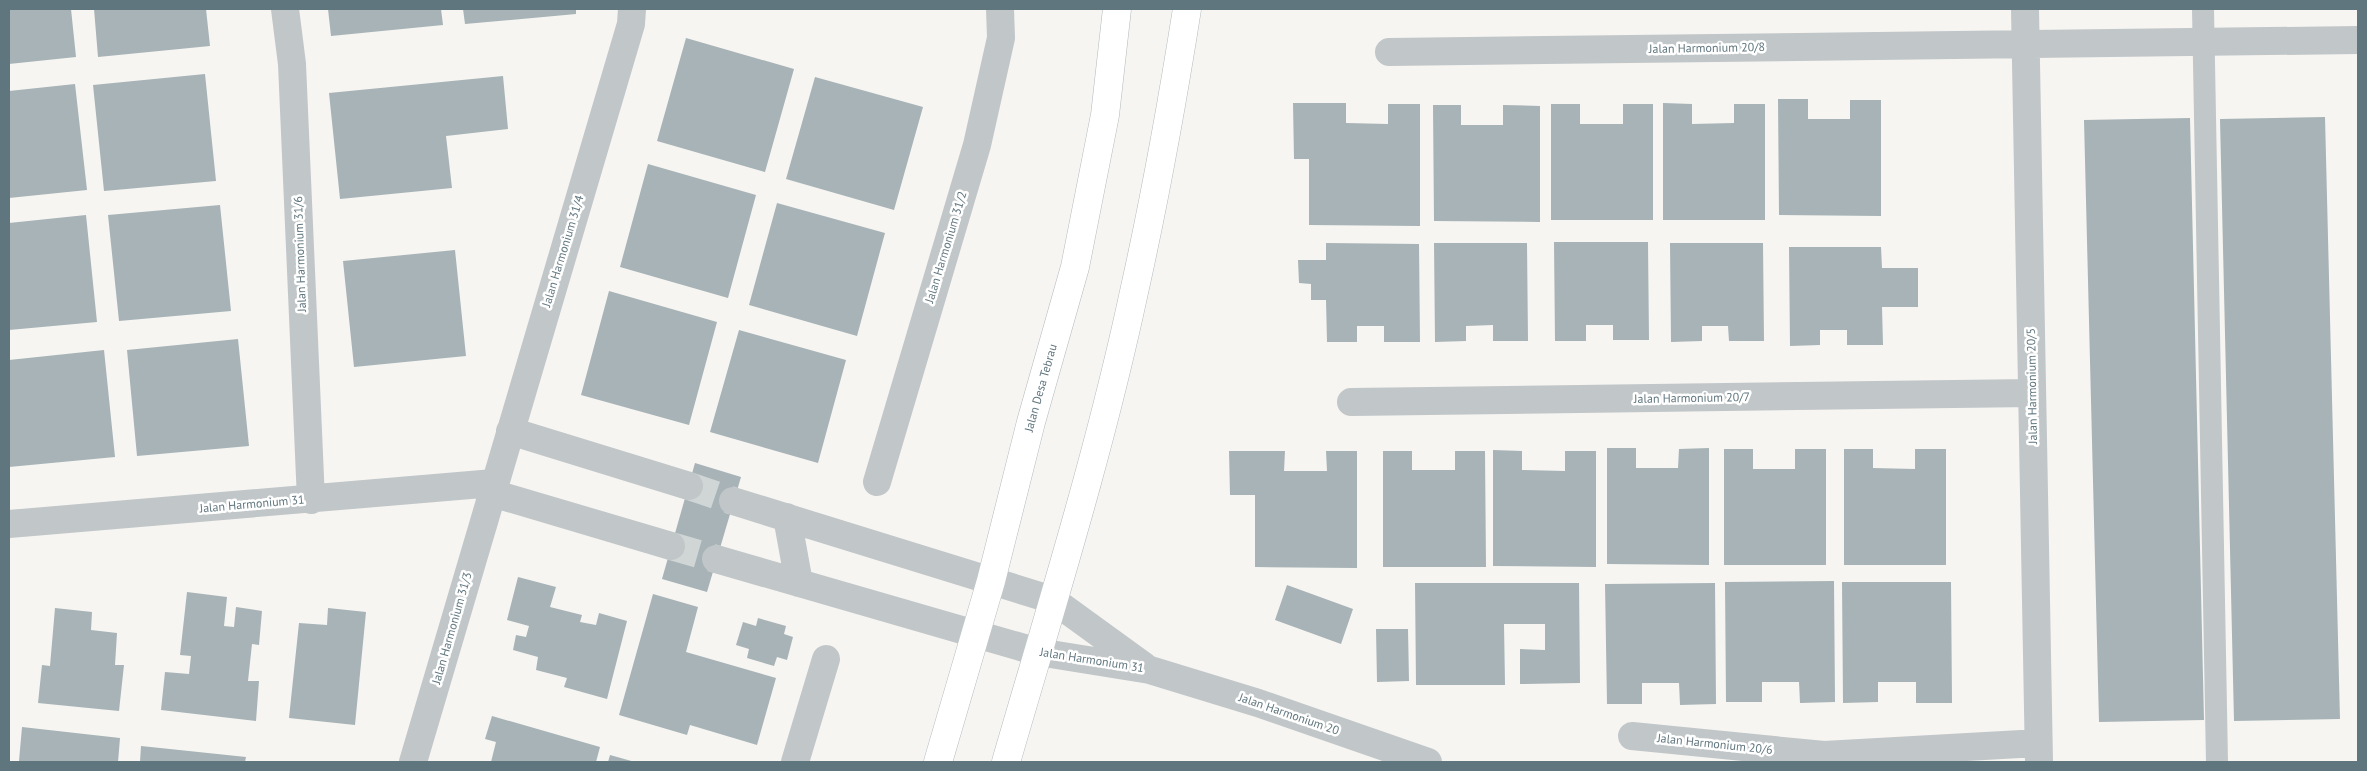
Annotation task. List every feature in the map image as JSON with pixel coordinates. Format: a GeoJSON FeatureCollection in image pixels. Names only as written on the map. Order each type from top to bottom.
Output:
{"type":"FeatureCollection","features":[{"type":"Feature","properties":{"kind":"main road","name":"Jalan Desa Tebrau"},"geometry":{"type":"LineString","coordinates":[[938,762],[991,581],[1031,422],[1075,267],[1105,116],[1117,9]]}},
{"type":"Feature","properties":{"kind":"main road"},"geometry":{"type":"LineString","coordinates":[[1006,762],[1098,436],[1134,294],[1171,108],[1187,9]]}},
{"type":"Feature","properties":{"kind":"street","name":"Jalan Harmonium 31/6"},"geometry":{"type":"LineString","coordinates":[[285,9],[292,64],[311,500]]}},
{"type":"Feature","properties":{"kind":"street","name":"Jalan Harmonium 31/4"},"geometry":{"type":"LineString","coordinates":[[493,488],[631,24],[632,9]]}},
{"type":"Feature","properties":{"kind":"street","name":"Jalan Harmonium 31/2"},"geometry":{"type":"LineString","coordinates":[[876,482],[977,145],[1001,38],[1000,9]]}},
{"type":"Feature","properties":{"kind":"street","name":"Jalan Harmonium 20/5"},"geometry":{"type":"LineString","coordinates":[[2025,9],[2038,753]]}},
{"type":"Feature","properties":{"kind":"street","name":"Jalan Harmonium 20/8"},"geometry":{"type":"LineString","coordinates":[[1389,52],[2358,40]]}},
{"type":"Feature","properties":{"kind":"street","name":"Jalan Harmonium 20/7"},"geometry":{"type":"LineString","coordinates":[[1351,402],[2032,393]]}},
{"type":"Feature","properties":{"kind":"street"},"geometry":{"type":"LineString","coordinates":[[510,431],[689,486]]}},
{"type":"Feature","properties":{"kind":"street","name":"Jalan Harmonium 31"},"geometry":{"type":"LineString","coordinates":[[9,524],[311,500],[493,488],[671,546]]}},
{"type":"Feature","properties":{"kind":"street","name":"Jalan Harmonium 31/3"},"geometry":{"type":"LineString","coordinates":[[413,762],[493,488]]}},
{"type":"Feature","properties":{"kind":"street","name":"Jalan Harmonium 31"},"geometry":{"type":"LineString","coordinates":[[733,500],[1053,600],[1150,670]]}},
{"type":"Feature","properties":{"kind":"street"},"geometry":{"type":"LineString","coordinates":[[787,517],[799,583]]}},
{"type":"Feature","properties":{"kind":"street","name":"Jalan Harmonium 31"},"geometry":{"type":"LineString","coordinates":[[716,559],[1038,652],[1150,670]]}},
{"type":"Feature","properties":{"kind":"street"},"geometry":{"type":"LineString","coordinates":[[795,762],[826,660]]}},
{"type":"Feature","properties":{"kind":"street","name":"Jalan Harmonium 20"},"geometry":{"type":"LineString","coordinates":[[1150,670],[1258,703],[1428,762]]}},
{"type":"Feature","properties":{"kind":"street","name":"Jalan Harmonium 20/6"},"geometry":{"type":"LineString","coordinates":[[1632,736],[1824,755],[2038,753]]}},
{"type":"Feature","properties":{"kind":"lane"},"geometry":{"type":"LineString","coordinates":[[2203,9],[2217,762]]}},
{"type":"Feature","properties":{"kind":"building"},"geometry":{"type":"Polygon","coordinates":[[[9,9],[71,9],[76,57],[9,64],[9,9]]]}},
{"type":"Feature","properties":{"kind":"building"},"geometry":{"type":"Polygon","coordinates":[[[94,9],[206,9],[210,46],[98,57],[94,9]]]}},
{"type":"Feature","properties":{"kind":"building"},"geometry":{"type":"Polygon","coordinates":[[[328,9],[441,9],[443,25],[331,36],[328,9]]]}},
{"type":"Feature","properties":{"kind":"building"},"geometry":{"type":"Polygon","coordinates":[[[463,9],[576,9],[576,14],[465,24],[463,9]]]}},
{"type":"Feature","properties":{"kind":"building"},"geometry":{"type":"Polygon","coordinates":[[[686,38],[794,69],[765,172],[657,141],[686,38]]]}},
{"type":"Feature","properties":{"kind":"building"},"geometry":{"type":"Polygon","coordinates":[[[205,74],[216,181],[104,191],[93,85],[205,74]]]}},
{"type":"Feature","properties":{"kind":"building"},"geometry":{"type":"Polygon","coordinates":[[[503,76],[508,129],[446,136],[452,188],[340,199],[329,93],[503,76]]]}},
{"type":"Feature","properties":{"kind":"building"},"geometry":{"type":"Polygon","coordinates":[[[815,77],[923,107],[894,210],[786,179],[815,77]]]}},
{"type":"Feature","properties":{"kind":"building"},"geometry":{"type":"Polygon","coordinates":[[[75,84],[87,190],[9,198],[9,91],[75,84]]]}},
{"type":"Feature","properties":{"kind":"building"},"geometry":{"type":"Polygon","coordinates":[[[1778,99],[1808,99],[1808,119],[1850,119],[1850,100],[1881,100],[1881,216],[1779,215],[1778,99]]]}},
{"type":"Feature","properties":{"kind":"building"},"geometry":{"type":"Polygon","coordinates":[[[1293,103],[1346,103],[1346,123],[1388,124],[1388,104],[1420,104],[1420,226],[1309,225],[1309,159],[1294,159],[1293,103]]]}},
{"type":"Feature","properties":{"kind":"building"},"geometry":{"type":"Polygon","coordinates":[[[1663,103],[1692,104],[1692,124],[1734,123],[1734,104],[1765,104],[1765,220],[1663,220],[1663,103]]]}},
{"type":"Feature","properties":{"kind":"building"},"geometry":{"type":"Polygon","coordinates":[[[1551,104],[1580,104],[1580,124],[1623,124],[1623,104],[1653,104],[1653,220],[1551,220],[1551,104]]]}},
{"type":"Feature","properties":{"kind":"building"},"geometry":{"type":"Polygon","coordinates":[[[1433,105],[1461,105],[1461,125],[1503,125],[1503,105],[1540,106],[1540,222],[1434,221],[1433,105]]]}},
{"type":"Feature","properties":{"kind":"building"},"geometry":{"type":"Polygon","coordinates":[[[2325,117],[2340,719],[2234,721],[2220,119],[2325,117]]]}},
{"type":"Feature","properties":{"kind":"building"},"geometry":{"type":"Polygon","coordinates":[[[2190,118],[2204,720],[2099,722],[2084,120],[2190,118]]]}},
{"type":"Feature","properties":{"kind":"building"},"geometry":{"type":"Polygon","coordinates":[[[648,164],[756,195],[728,298],[620,267],[648,164]]]}},
{"type":"Feature","properties":{"kind":"building"},"geometry":{"type":"Polygon","coordinates":[[[777,203],[885,233],[857,336],[749,305],[777,203]]]}},
{"type":"Feature","properties":{"kind":"building"},"geometry":{"type":"Polygon","coordinates":[[[220,205],[231,311],[119,321],[108,215],[220,205]]]}},
{"type":"Feature","properties":{"kind":"building"},"geometry":{"type":"Polygon","coordinates":[[[86,215],[97,322],[9,330],[9,223],[86,215]]]}},
{"type":"Feature","properties":{"kind":"building"},"geometry":{"type":"Polygon","coordinates":[[[1554,242],[1648,242],[1649,340],[1613,340],[1613,325],[1586,325],[1586,341],[1555,341],[1554,242]]]}},
{"type":"Feature","properties":{"kind":"building"},"geometry":{"type":"Polygon","coordinates":[[[1326,243],[1419,244],[1420,342],[1384,342],[1384,326],[1357,326],[1357,342],[1327,342],[1326,300],[1311,300],[1311,284],[1299,283],[1298,260],[1326,260],[1326,243]]]}},
{"type":"Feature","properties":{"kind":"building"},"geometry":{"type":"Polygon","coordinates":[[[1434,243],[1527,243],[1528,341],[1493,341],[1493,325],[1466,326],[1466,341],[1435,342],[1434,243]]]}},
{"type":"Feature","properties":{"kind":"building"},"geometry":{"type":"Polygon","coordinates":[[[1670,243],[1763,243],[1764,341],[1729,341],[1728,326],[1702,326],[1702,341],[1671,342],[1670,243]]]}},
{"type":"Feature","properties":{"kind":"building"},"geometry":{"type":"Polygon","coordinates":[[[1789,247],[1881,247],[1882,268],[1918,268],[1918,307],[1882,307],[1883,345],[1847,345],[1847,330],[1820,330],[1820,345],[1790,346],[1789,247]]]}},
{"type":"Feature","properties":{"kind":"building"},"geometry":{"type":"Polygon","coordinates":[[[455,250],[466,356],[354,367],[343,261],[455,250]]]}},
{"type":"Feature","properties":{"kind":"building"},"geometry":{"type":"Polygon","coordinates":[[[609,291],[717,322],[689,425],[581,395],[609,291]]]}},
{"type":"Feature","properties":{"kind":"building"},"geometry":{"type":"Polygon","coordinates":[[[739,330],[846,360],[818,463],[710,432],[739,330]]]}},
{"type":"Feature","properties":{"kind":"building"},"geometry":{"type":"Polygon","coordinates":[[[238,339],[249,446],[137,456],[127,350],[238,339]]]}},
{"type":"Feature","properties":{"kind":"building"},"geometry":{"type":"Polygon","coordinates":[[[104,350],[115,457],[9,467],[9,360],[104,350]]]}},
{"type":"Feature","properties":{"kind":"building"},"geometry":{"type":"Polygon","coordinates":[[[1607,448],[1636,448],[1636,468],[1678,468],[1679,449],[1709,448],[1709,565],[1607,564],[1607,448]]]}},
{"type":"Feature","properties":{"kind":"building"},"geometry":{"type":"Polygon","coordinates":[[[1724,449],[1753,449],[1753,469],[1795,469],[1795,449],[1826,449],[1826,565],[1724,565],[1724,449]]]}},
{"type":"Feature","properties":{"kind":"building"},"geometry":{"type":"Polygon","coordinates":[[[1844,449],[1873,449],[1873,468],[1915,469],[1915,449],[1946,449],[1946,565],[1844,565],[1844,449]]]}},
{"type":"Feature","properties":{"kind":"building"},"geometry":{"type":"Polygon","coordinates":[[[1493,450],[1522,451],[1522,470],[1565,471],[1565,451],[1596,451],[1596,567],[1493,566],[1493,450]]]}},
{"type":"Feature","properties":{"kind":"building"},"geometry":{"type":"Polygon","coordinates":[[[1229,451],[1285,451],[1284,471],[1327,471],[1326,451],[1357,451],[1357,568],[1255,567],[1255,495],[1230,495],[1229,451]]]}},
{"type":"Feature","properties":{"kind":"building"},"geometry":{"type":"Polygon","coordinates":[[[1383,451],[1412,451],[1412,470],[1455,470],[1455,451],[1485,451],[1486,567],[1383,567],[1383,451]]]}},
{"type":"Feature","properties":{"kind":"building"},"geometry":{"type":"Polygon","coordinates":[[[695,463],[741,477],[707,592],[662,579],[695,463]]]}},
{"type":"Feature","properties":{"kind":"building"},"geometry":{"type":"Polygon","coordinates":[[[518,577],[556,587],[550,607],[582,615],[580,622],[596,625],[599,613],[627,621],[607,699],[564,687],[567,678],[536,670],[538,657],[513,650],[516,635],[526,637],[529,626],[507,620],[518,577]]]}},
{"type":"Feature","properties":{"kind":"building"},"geometry":{"type":"Polygon","coordinates":[[[1834,581],[1835,702],[1800,703],[1799,682],[1762,682],[1762,702],[1726,702],[1725,582],[1834,581]]]}},
{"type":"Feature","properties":{"kind":"building"},"geometry":{"type":"Polygon","coordinates":[[[1842,582],[1951,582],[1952,703],[1916,703],[1916,682],[1878,682],[1878,702],[1843,703],[1842,582]]]}},
{"type":"Feature","properties":{"kind":"building"},"geometry":{"type":"Polygon","coordinates":[[[1415,583],[1579,583],[1580,683],[1520,684],[1520,649],[1545,650],[1545,624],[1504,624],[1505,685],[1416,685],[1415,583]]]}},
{"type":"Feature","properties":{"kind":"building"},"geometry":{"type":"Polygon","coordinates":[[[1715,583],[1716,704],[1680,705],[1679,683],[1642,683],[1642,704],[1607,704],[1605,584],[1715,583]]]}},
{"type":"Feature","properties":{"kind":"building"},"geometry":{"type":"Polygon","coordinates":[[[1287,585],[1353,609],[1341,644],[1275,620],[1287,585]]]}},
{"type":"Feature","properties":{"kind":"building"},"geometry":{"type":"Polygon","coordinates":[[[187,592],[227,597],[224,626],[234,627],[236,607],[262,611],[259,645],[252,644],[248,681],[259,681],[256,721],[161,710],[165,672],[189,674],[191,656],[180,655],[187,592]]]}},
{"type":"Feature","properties":{"kind":"building"},"geometry":{"type":"Polygon","coordinates":[[[653,594],[698,607],[686,652],[776,678],[757,745],[690,725],[687,735],[619,715],[653,594]]]}},
{"type":"Feature","properties":{"kind":"building"},"geometry":{"type":"Polygon","coordinates":[[[55,608],[92,612],[91,630],[117,633],[115,665],[124,665],[119,711],[38,703],[42,665],[50,666],[55,608]]]}},
{"type":"Feature","properties":{"kind":"building"},"geometry":{"type":"Polygon","coordinates":[[[328,608],[366,612],[355,725],[289,718],[299,623],[327,625],[328,608]]]}},
{"type":"Feature","properties":{"kind":"building"},"geometry":{"type":"Polygon","coordinates":[[[758,618],[786,626],[784,634],[793,637],[787,660],[777,657],[774,666],[747,658],[749,649],[736,645],[743,622],[756,626],[758,618]]]}},
{"type":"Feature","properties":{"kind":"building"},"geometry":{"type":"Polygon","coordinates":[[[1376,629],[1408,629],[1409,681],[1377,682],[1376,629]]]}},
{"type":"Feature","properties":{"kind":"building"},"geometry":{"type":"Polygon","coordinates":[[[492,716],[600,747],[596,762],[491,762],[496,742],[485,739],[492,716]]]}},
{"type":"Feature","properties":{"kind":"building"},"geometry":{"type":"Polygon","coordinates":[[[22,727],[120,738],[118,762],[19,761],[22,727]]]}},
{"type":"Feature","properties":{"kind":"building"},"geometry":{"type":"Polygon","coordinates":[[[141,746],[246,757],[245,762],[140,762],[141,746]]]}},
{"type":"Feature","properties":{"kind":"building"},"geometry":{"type":"Polygon","coordinates":[[[610,755],[635,762],[608,762],[610,755]]]}},
{"type":"Feature","properties":{"kind":"tunnel"},"geometry":{"type":"LineString","coordinates":[[689,486],[733,501]]}},
{"type":"Feature","properties":{"kind":"tunnel"},"geometry":{"type":"LineString","coordinates":[[671,546],[716,559]]}}]}
